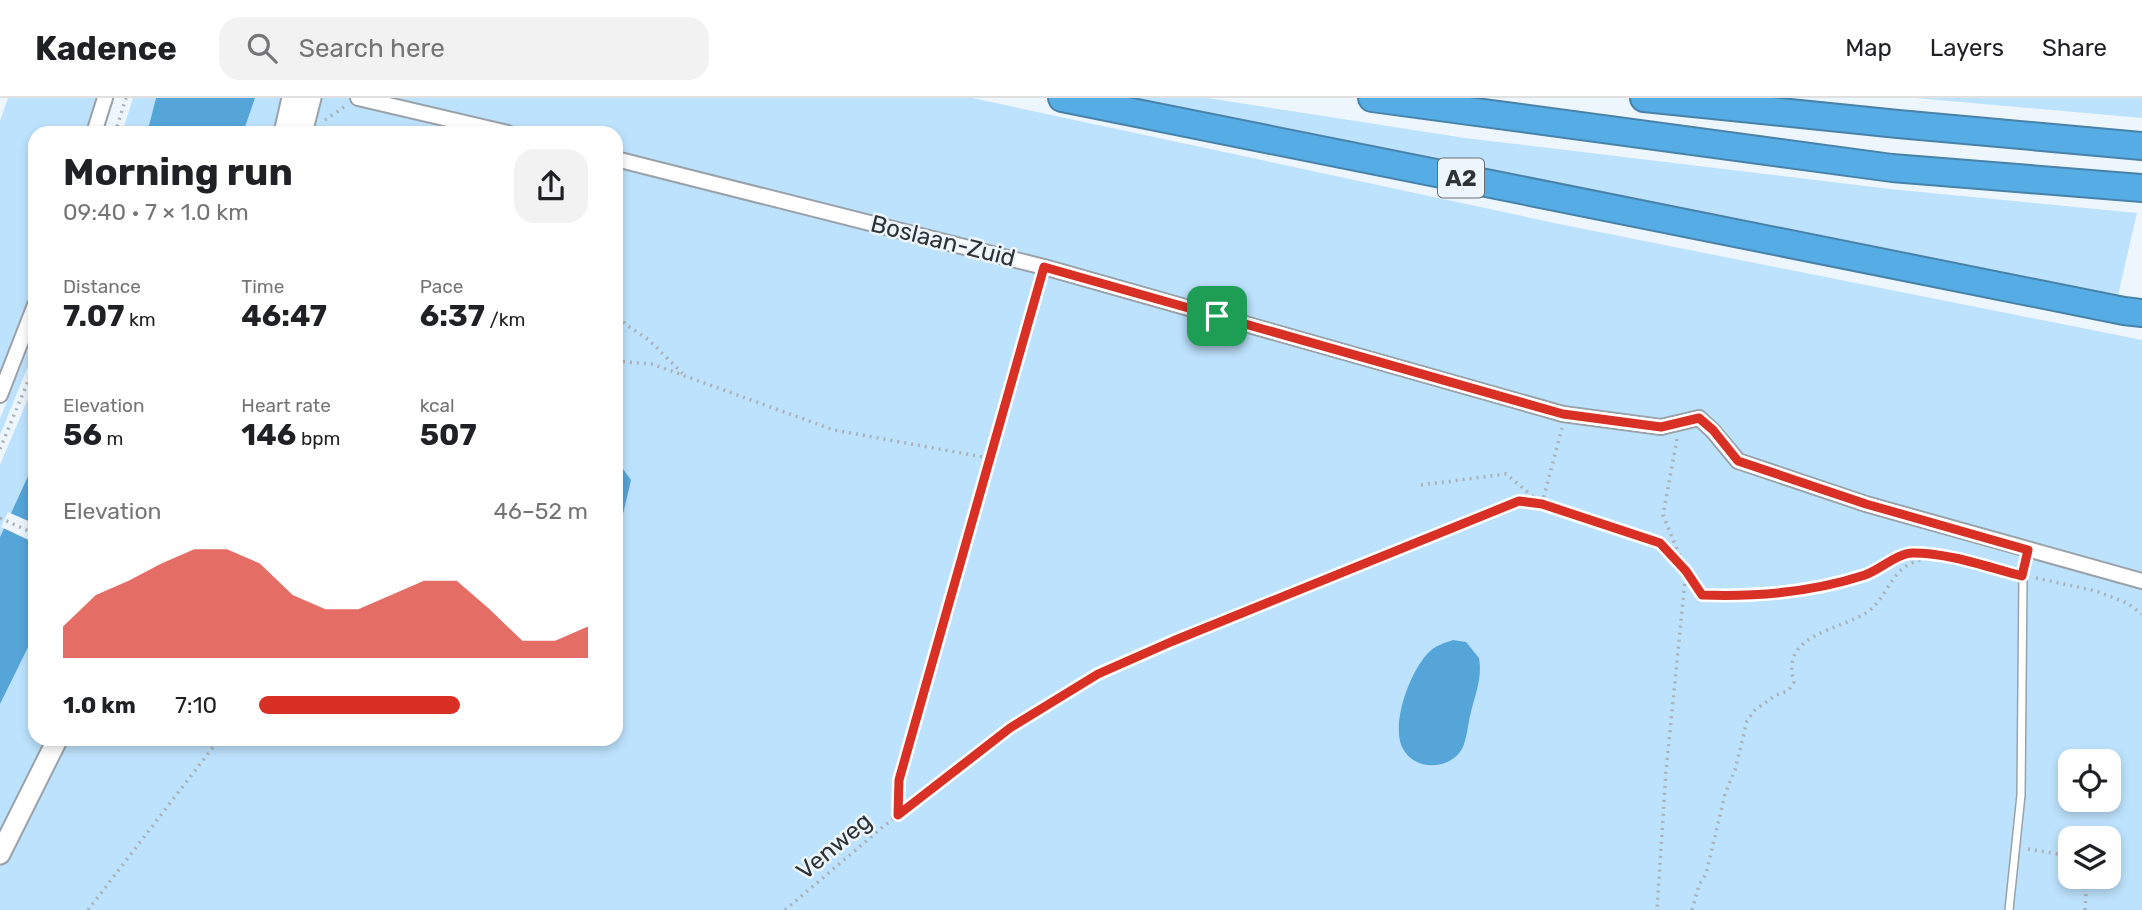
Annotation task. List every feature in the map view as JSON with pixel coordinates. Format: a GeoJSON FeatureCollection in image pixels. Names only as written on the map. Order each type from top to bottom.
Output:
{"type":"FeatureCollection","features":[{"type":"Feature","properties":{"kind":"highway","name":"A2"},"geometry":{"type":"LineString","coordinates":[[1062,98],[1859,259],[2142,313]]}},
{"type":"Feature","properties":{"kind":"highway"},"geometry":{"type":"LineString","coordinates":[[1371,98],[1892,167],[2142,188]]}},
{"type":"Feature","properties":{"kind":"highway"},"geometry":{"type":"LineString","coordinates":[[1644,98],[2129,145]]}},
{"type":"Feature","properties":{"kind":"street"},"geometry":{"type":"LineString","coordinates":[[96,126],[105,98]]}},
{"type":"Feature","properties":{"kind":"street"},"geometry":{"type":"LineString","coordinates":[[286,126],[292,98]]}},
{"type":"Feature","properties":{"kind":"street"},"geometry":{"type":"LineString","coordinates":[[304,126],[312,98]]}},
{"type":"Feature","properties":{"kind":"street"},"geometry":{"type":"LineString","coordinates":[[358,98],[478,126]]}},
{"type":"Feature","properties":{"kind":"street","name":"Boslaan-Zuid"},"geometry":{"type":"LineString","coordinates":[[623,161],[1044,267],[1563,414],[1661,427],[1699,418],[1713,430],[1738,461],[1866,504],[2142,582]]}},
{"type":"Feature","properties":{"kind":"street"},"geometry":{"type":"LineString","coordinates":[[0,395],[28,323]]}},
{"type":"Feature","properties":{"kind":"street"},"geometry":{"type":"LineString","coordinates":[[0,854],[54,746]]}},
{"type":"Feature","properties":{"kind":"lane"},"geometry":{"type":"LineString","coordinates":[[2009,910],[2021,795],[2022,576],[2028,550]]}},
{"type":"Feature","properties":{"kind":"path"},"geometry":{"type":"LineString","coordinates":[[117,126],[126,98]]}},
{"type":"Feature","properties":{"kind":"path"},"geometry":{"type":"LineString","coordinates":[[898,815],[899,780],[1044,267]]}},
{"type":"Feature","properties":{"kind":"path"},"geometry":{"type":"LineString","coordinates":[[623,321],[649,340],[684,375]]}},
{"type":"Feature","properties":{"kind":"path"},"geometry":{"type":"LineString","coordinates":[[623,362],[652,364],[834,430],[989,458]]}},
{"type":"Feature","properties":{"kind":"path"},"geometry":{"type":"LineString","coordinates":[[0,449],[28,381]]}},
{"type":"Feature","properties":{"kind":"path"},"geometry":{"type":"LineString","coordinates":[[1542,504],[1563,414]]}},
{"type":"Feature","properties":{"kind":"path"},"geometry":{"type":"LineString","coordinates":[[1657,910],[1666,771],[1686,571],[1663,515],[1679,423]]}},
{"type":"Feature","properties":{"kind":"path"},"geometry":{"type":"LineString","coordinates":[[1421,485],[1506,474],[1542,504],[1660,543],[1686,571],[1702,595],[1796,592],[1867,575],[1909,552],[1944,556],[2096,591],[2127,603],[2142,614]]}},
{"type":"Feature","properties":{"kind":"path","name":"Venweg"},"geometry":{"type":"LineString","coordinates":[[785,910],[898,815],[1010,728],[1098,674],[1519,501],[1542,504]]}},
{"type":"Feature","properties":{"kind":"path"},"geometry":{"type":"LineString","coordinates":[[0,517],[28,531]]}},
{"type":"Feature","properties":{"kind":"path"},"geometry":{"type":"LineString","coordinates":[[1692,910],[1699,885],[1706,874],[1725,794],[1735,770],[1747,721],[1755,710],[1776,695],[1788,691],[1794,682],[1790,670],[1798,650],[1812,636],[1857,618],[1872,608],[1894,576],[1912,563],[1944,556]]}},
{"type":"Feature","properties":{"kind":"path"},"geometry":{"type":"LineString","coordinates":[[88,910],[214,746]]}},
{"type":"Feature","properties":{"kind":"path"},"geometry":{"type":"LineString","coordinates":[[2015,847],[2058,854]]}},
{"type":"Feature","properties":{"kind":"path"},"geometry":{"type":"LineString","coordinates":[[2085,910],[2086,889]]}},
{"type":"Feature","properties":{"kind":"shaded area"},"geometry":{"type":"Polygon","coordinates":[[[8,98],[96,98],[87,126],[28,126],[28,300],[0,373],[0,121],[8,98]]]}},
{"type":"Feature","properties":{"kind":"shaded area"},"geometry":{"type":"Polygon","coordinates":[[[133,98],[156,98],[149,126],[124,126],[133,98]]]}},
{"type":"Feature","properties":{"kind":"shaded area"},"geometry":{"type":"Polygon","coordinates":[[[255,98],[972,98],[1564,225],[2142,340],[2142,910],[0,910],[0,546],[28,559],[28,746],[623,746],[623,126],[245,126],[255,98]]]}},
{"type":"Feature","properties":{"kind":"shaded area"},"geometry":{"type":"Polygon","coordinates":[[[1101,98],[1207,98],[1465,138],[1890,189],[2137,213],[2118,295],[1101,98]]]}},
{"type":"Feature","properties":{"kind":"shaded area"},"geometry":{"type":"Polygon","coordinates":[[[1916,98],[2142,98],[2142,118],[1916,98]]]}},
{"type":"Feature","properties":{"kind":"shaded area"},"geometry":{"type":"Polygon","coordinates":[[[28,349],[28,366],[0,435],[0,419],[28,349]]]}},
{"type":"Feature","properties":{"kind":"shaded area"},"geometry":{"type":"Polygon","coordinates":[[[28,399],[28,476],[0,537],[0,465],[28,399]]]}},
{"type":"Feature","properties":{"kind":"water"},"geometry":{"type":"Polygon","coordinates":[[[156,98],[255,98],[245,126],[149,126],[156,98]]]}},
{"type":"Feature","properties":{"kind":"water"},"geometry":{"type":"Polygon","coordinates":[[[623,469],[631,480],[623,514],[623,469]]]}},
{"type":"Feature","properties":{"kind":"water"},"geometry":{"type":"Polygon","coordinates":[[[28,476],[28,647],[0,704],[0,537],[28,476]]]}},
{"type":"Feature","properties":{"kind":"water"},"geometry":{"type":"Polygon","coordinates":[[[1453,640],[1466,642],[1479,658],[1480,666],[1479,682],[1465,741],[1454,758],[1438,765],[1421,764],[1407,755],[1399,737],[1404,698],[1415,671],[1429,652],[1453,640]]]}},
{"type":"Feature","properties":{"kind":"pier"},"geometry":{"type":"Polygon","coordinates":[[[8,512],[28,521],[28,540],[1,527],[8,512]]]}},
{"type":"Feature","properties":{"kind":"route"},"geometry":{"type":"LineString","coordinates":[[1044,267],[1217,316],[1563,414],[1661,427],[1699,418],[1713,430],[1738,461],[1866,504],[2028,550],[2022,576],[1944,556],[1909,552],[1867,575],[1796,592],[1702,595],[1686,571],[1660,543],[1542,504],[1519,501],[1098,674],[1010,728],[898,815],[899,780],[1044,267]]}}]}
